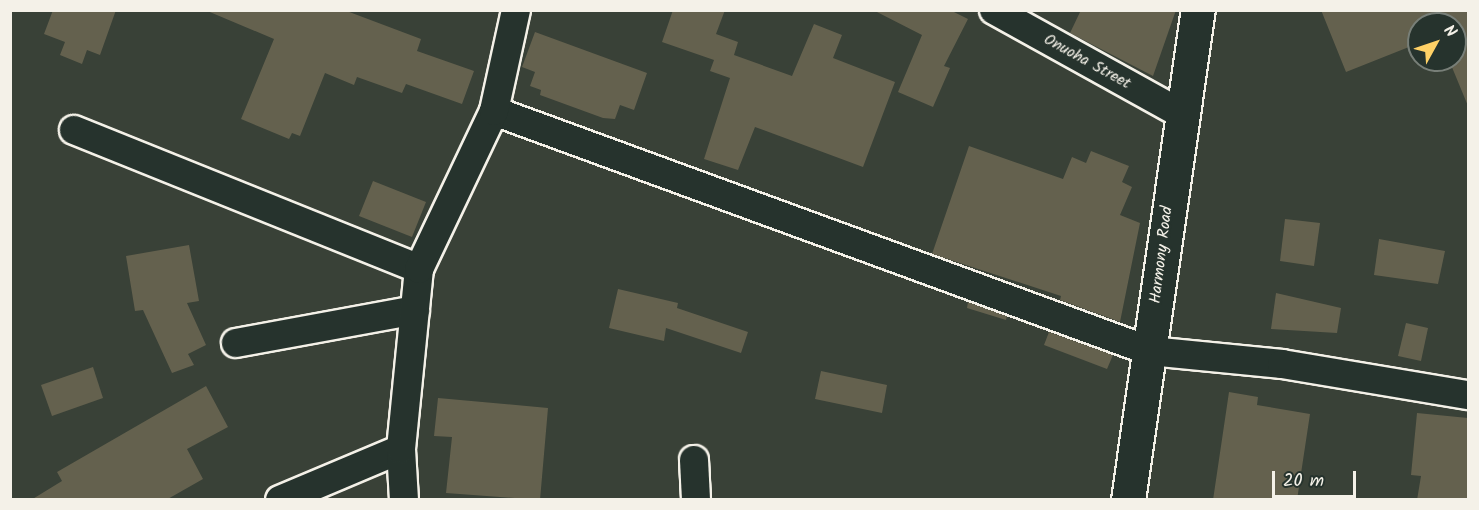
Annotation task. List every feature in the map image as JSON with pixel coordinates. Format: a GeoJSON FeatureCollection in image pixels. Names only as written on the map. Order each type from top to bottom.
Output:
{"type":"FeatureCollection","features":[{"type":"Feature","properties":{"kind":"main road","name":"Harmony Road"},"geometry":{"type":"LineString","coordinates":[[1128,500],[1150,351],[1180,113],[1198,10]]}},
{"type":"Feature","properties":{"kind":"street"},"geometry":{"type":"LineString","coordinates":[[404,500],[401,449],[419,269],[494,111],[516,10]]}},
{"type":"Feature","properties":{"kind":"street","name":"Onuoha Street"},"geometry":{"type":"LineString","coordinates":[[994,10],[1180,113]]}},
{"type":"Feature","properties":{"kind":"street"},"geometry":{"type":"LineString","coordinates":[[494,111],[1150,351],[1282,364],[1468,395]]}},
{"type":"Feature","properties":{"kind":"street"},"geometry":{"type":"LineString","coordinates":[[74,130],[419,269]]}},
{"type":"Feature","properties":{"kind":"street"},"geometry":{"type":"LineString","coordinates":[[236,343],[415,310]]}},
{"type":"Feature","properties":{"kind":"street"},"geometry":{"type":"LineString","coordinates":[[280,500],[401,449]]}},
{"type":"Feature","properties":{"kind":"street"},"geometry":{"type":"LineString","coordinates":[[694,460],[696,500]]}},
{"type":"Feature","properties":{"kind":"building"},"geometry":{"type":"Polygon","coordinates":[[[53,10],[116,10],[100,55],[87,50],[82,64],[60,55],[65,42],[44,34],[53,10]]]}},
{"type":"Feature","properties":{"kind":"building"},"geometry":{"type":"Polygon","coordinates":[[[205,10],[344,10],[421,39],[417,51],[474,71],[462,104],[406,84],[402,93],[357,77],[354,85],[325,73],[300,136],[292,133],[289,139],[241,119],[274,39],[205,10]]]}},
{"type":"Feature","properties":{"kind":"building"},"geometry":{"type":"Polygon","coordinates":[[[673,10],[725,10],[716,34],[738,42],[734,55],[792,76],[814,24],[842,35],[833,58],[895,82],[863,167],[755,127],[738,170],[704,159],[730,78],[710,71],[714,60],[662,42],[673,10]]]}},
{"type":"Feature","properties":{"kind":"building"},"geometry":{"type":"Polygon","coordinates":[[[873,10],[950,10],[968,19],[944,66],[950,68],[933,107],[898,92],[922,35],[873,10]]]}},
{"type":"Feature","properties":{"kind":"building"},"geometry":{"type":"Polygon","coordinates":[[[1081,10],[1176,10],[1153,76],[1070,33],[1081,10]]]}},
{"type":"Feature","properties":{"kind":"building"},"geometry":{"type":"Polygon","coordinates":[[[1321,10],[1468,10],[1468,106],[1454,72],[1467,72],[1467,12],[1407,12],[1407,48],[1346,72],[1321,10]]]}},
{"type":"Feature","properties":{"kind":"building"},"geometry":{"type":"Polygon","coordinates":[[[535,32],[647,73],[634,110],[620,105],[615,119],[603,118],[540,95],[541,90],[530,86],[535,72],[522,67],[535,32]]]}},
{"type":"Feature","properties":{"kind":"building"},"geometry":{"type":"Polygon","coordinates":[[[969,146],[1063,179],[1072,157],[1086,163],[1091,151],[1129,166],[1122,182],[1132,187],[1120,215],[1140,223],[1120,322],[1060,300],[1061,296],[932,254],[969,146]]]}},
{"type":"Feature","properties":{"kind":"building"},"geometry":{"type":"Polygon","coordinates":[[[373,181],[426,202],[412,237],[359,216],[373,181]]]}},
{"type":"Feature","properties":{"kind":"building"},"geometry":{"type":"Polygon","coordinates":[[[1285,219],[1320,223],[1314,266],[1280,261],[1285,219]]]}},
{"type":"Feature","properties":{"kind":"building"},"geometry":{"type":"Polygon","coordinates":[[[1379,239],[1445,251],[1438,284],[1374,275],[1379,239]]]}},
{"type":"Feature","properties":{"kind":"building"},"geometry":{"type":"Polygon","coordinates":[[[189,245],[199,301],[187,303],[206,345],[188,354],[194,365],[172,373],[143,310],[135,311],[126,256],[189,245]]]}},
{"type":"Feature","properties":{"kind":"building"},"geometry":{"type":"Polygon","coordinates":[[[618,289],[678,303],[677,308],[748,332],[741,353],[666,328],[664,341],[609,328],[618,289]]]}},
{"type":"Feature","properties":{"kind":"building"},"geometry":{"type":"Polygon","coordinates":[[[1276,293],[1341,308],[1337,333],[1271,329],[1276,293]]]}},
{"type":"Feature","properties":{"kind":"building"},"geometry":{"type":"Polygon","coordinates":[[[968,302],[1007,316],[1006,320],[967,308],[968,302]]]}},
{"type":"Feature","properties":{"kind":"building"},"geometry":{"type":"Polygon","coordinates":[[[1406,323],[1428,328],[1421,361],[1398,356],[1406,323]]]}},
{"type":"Feature","properties":{"kind":"building"},"geometry":{"type":"Polygon","coordinates":[[[1049,332],[1113,355],[1107,369],[1044,345],[1049,332]]]}},
{"type":"Feature","properties":{"kind":"building"},"geometry":{"type":"Polygon","coordinates":[[[93,367],[103,398],[52,416],[41,385],[93,367]]]}},
{"type":"Feature","properties":{"kind":"building"},"geometry":{"type":"Polygon","coordinates":[[[821,371],[887,385],[882,413],[815,399],[821,371]]]}},
{"type":"Feature","properties":{"kind":"building"},"geometry":{"type":"Polygon","coordinates":[[[206,386],[228,427],[187,449],[203,479],[166,500],[31,500],[62,481],[57,472],[206,386]]]}},
{"type":"Feature","properties":{"kind":"building"},"geometry":{"type":"Polygon","coordinates":[[[1229,392],[1258,397],[1257,405],[1310,414],[1297,500],[1213,500],[1229,392]]]}},
{"type":"Feature","properties":{"kind":"building"},"geometry":{"type":"Polygon","coordinates":[[[438,398],[548,408],[540,500],[446,493],[452,437],[434,436],[438,398]]]}},
{"type":"Feature","properties":{"kind":"building"},"geometry":{"type":"Polygon","coordinates":[[[1417,413],[1468,418],[1468,500],[1417,500],[1421,476],[1411,475],[1417,413]]]}}]}
